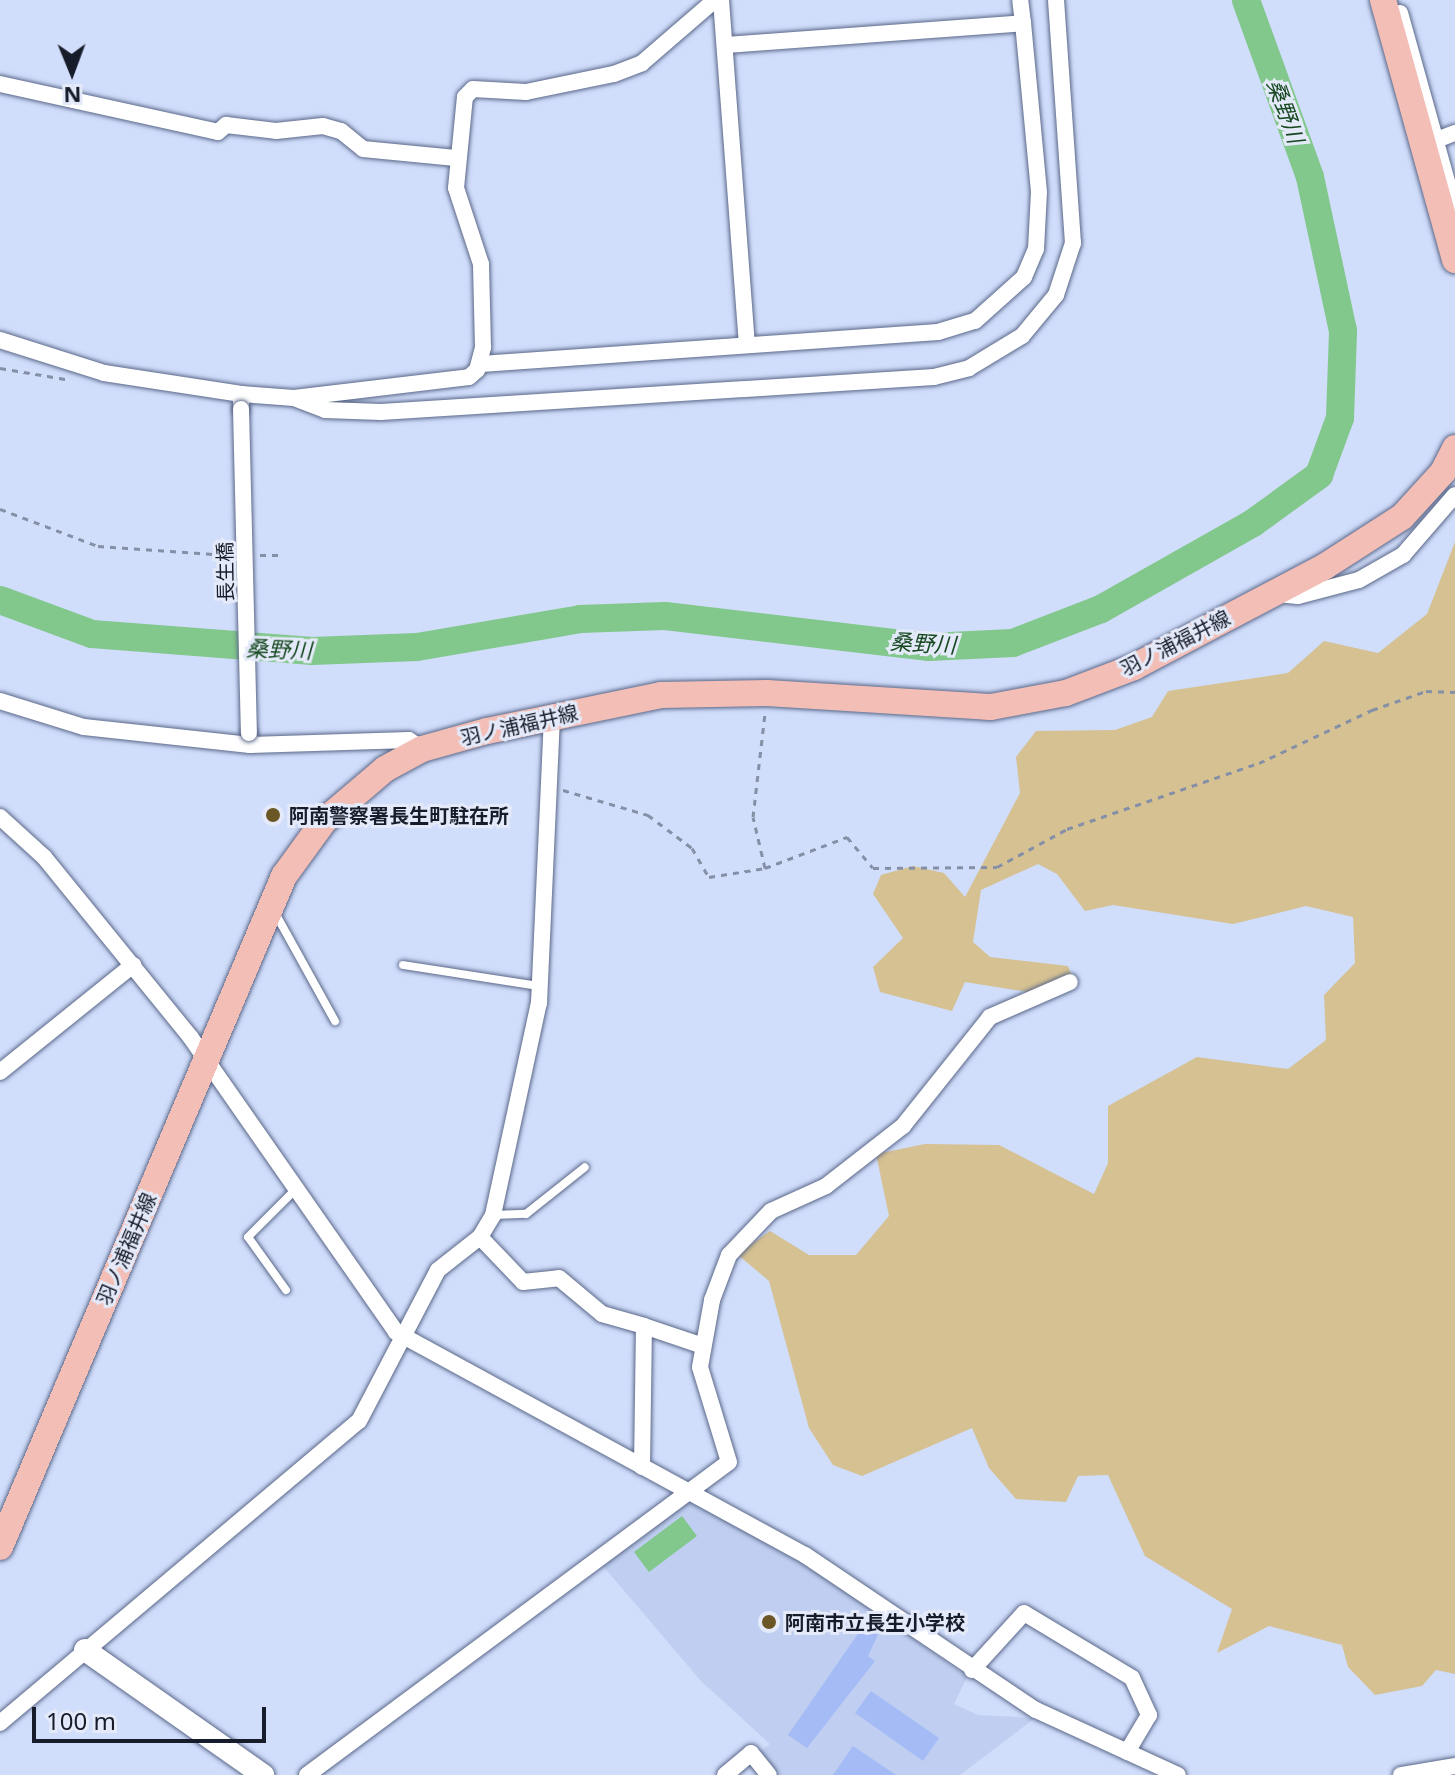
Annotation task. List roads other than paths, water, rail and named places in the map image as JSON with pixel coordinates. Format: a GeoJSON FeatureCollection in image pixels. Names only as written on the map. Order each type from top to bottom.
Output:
{"type":"FeatureCollection","features":[{"type":"Feature","properties":{"kind":"main road"},"geometry":{"type":"LineString","coordinates":[[1383,0],[1429,142],[1455,260]]}},
{"type":"Feature","properties":{"kind":"main road","name":"羽ノ浦福井線"},"geometry":{"type":"LineString","coordinates":[[0,1547],[284,876],[324,821],[385,769],[422,749],[552,716],[661,695],[767,693],[991,707],[1066,693],[1134,667],[1272,594],[1402,517],[1443,472],[1455,448]]}},
{"type":"Feature","properties":{"kind":"street"},"geometry":{"type":"LineString","coordinates":[[0,340],[104,373],[241,402],[469,377],[481,364],[481,264],[456,188],[456,158],[459,115],[473,89],[526,92],[601,79],[642,63],[718,0],[726,45],[747,345]]}},
{"type":"Feature","properties":{"kind":"street"},"geometry":{"type":"LineString","coordinates":[[481,364],[938,332],[975,321],[1024,277],[1039,221],[1020,0]]}},
{"type":"Feature","properties":{"kind":"street"},"geometry":{"type":"LineString","coordinates":[[294,398],[325,410],[381,412],[934,377],[969,368],[1022,336],[1056,295],[1073,243],[1056,0]]}},
{"type":"Feature","properties":{"kind":"street"},"geometry":{"type":"LineString","coordinates":[[1396,0],[1429,142],[1455,210]]}},
{"type":"Feature","properties":{"kind":"street"},"geometry":{"type":"LineString","coordinates":[[726,45],[1023,23]]}},
{"type":"Feature","properties":{"kind":"street"},"geometry":{"type":"LineString","coordinates":[[0,84],[218,132],[226,125],[276,131],[323,126],[341,131],[363,149],[456,158]]}},
{"type":"Feature","properties":{"kind":"street"},"geometry":{"type":"LineString","coordinates":[[1429,142],[1455,133]]}},
{"type":"Feature","properties":{"kind":"street","name":"長生橋"},"geometry":{"type":"LineString","coordinates":[[241,402],[249,739]]}},
{"type":"Feature","properties":{"kind":"street"},"geometry":{"type":"LineString","coordinates":[[1272,594],[1298,596],[1359,580],[1403,555],[1455,495]]}},
{"type":"Feature","properties":{"kind":"street"},"geometry":{"type":"LineString","coordinates":[[0,701],[84,727],[249,739],[409,740],[422,749]]}},
{"type":"Feature","properties":{"kind":"street"},"geometry":{"type":"LineString","coordinates":[[0,1723],[85,1650],[163,1592],[359,1421],[406,1339],[438,1270],[480,1237],[493,1215],[539,986],[552,788],[552,716]]}},
{"type":"Feature","properties":{"kind":"street"},"geometry":{"type":"LineString","coordinates":[[0,817],[44,857],[133,965],[297,1189],[396,1332],[805,1555],[972,1670],[1036,1710],[1127,1752],[1158,1771],[1178,1775]]}},
{"type":"Feature","properties":{"kind":"street"},"geometry":{"type":"LineString","coordinates":[[0,1072],[133,965]]}},
{"type":"Feature","properties":{"kind":"street"},"geometry":{"type":"LineString","coordinates":[[307,1775],[693,1494],[729,1462],[704,1392],[700,1345],[729,1255],[749,1231],[780,1205],[826,1186],[903,1126],[990,1017],[1070,982]]}},
{"type":"Feature","properties":{"kind":"street"},"geometry":{"type":"LineString","coordinates":[[480,1237],[523,1282],[559,1278],[602,1314],[700,1345]]}},
{"type":"Feature","properties":{"kind":"street"},"geometry":{"type":"LineString","coordinates":[[642,1467],[644,1326]]}},
{"type":"Feature","properties":{"kind":"street"},"geometry":{"type":"LineString","coordinates":[[972,1670],[1024,1613],[1132,1678],[1149,1715],[1127,1752]]}},
{"type":"Feature","properties":{"kind":"street"},"geometry":{"type":"LineString","coordinates":[[85,1650],[263,1775]]}},
{"type":"Feature","properties":{"kind":"street"},"geometry":{"type":"LineString","coordinates":[[725,1775],[751,1753],[769,1775]]}},
{"type":"Feature","properties":{"kind":"street"},"geometry":{"type":"LineString","coordinates":[[1401,1775],[1455,1766]]}},
{"type":"Feature","properties":{"kind":"lane"},"geometry":{"type":"LineString","coordinates":[[270,908],[335,1021]]}},
{"type":"Feature","properties":{"kind":"lane"},"geometry":{"type":"LineString","coordinates":[[403,965],[539,986]]}},
{"type":"Feature","properties":{"kind":"lane"},"geometry":{"type":"LineString","coordinates":[[493,1215],[526,1214],[585,1167]]}},
{"type":"Feature","properties":{"kind":"lane"},"geometry":{"type":"LineString","coordinates":[[286,1290],[248,1237],[297,1189]]}},
{"type":"Feature","properties":{"kind":"waterway","name":"桑野川"},"geometry":{"type":"LineString","coordinates":[[0,600],[92,634],[312,651],[417,647],[580,619],[665,616],[929,647],[1013,643],[1101,609],[1253,523],[1319,475],[1340,418],[1343,331],[1310,177],[1246,0]]}},
{"type":"Feature","properties":{"kind":"place","name":"阿南警察署長生町駐在所"},"geometry":{"type":"Point","coordinates":[273,815]}},
{"type":"Feature","properties":{"kind":"place","name":"阿南市立長生小学校"},"geometry":{"type":"Point","coordinates":[769,1622]}}]}
